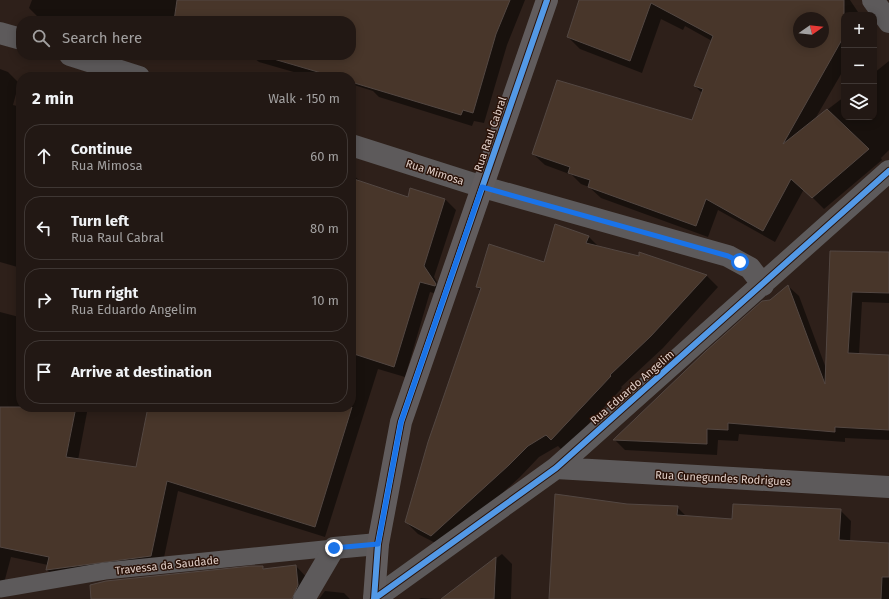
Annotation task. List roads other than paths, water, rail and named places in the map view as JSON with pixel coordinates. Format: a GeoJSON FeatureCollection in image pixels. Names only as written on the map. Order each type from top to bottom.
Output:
{"type":"FeatureCollection","features":[{"type":"Feature","properties":{"kind":"main road","name":"Rua Raul Cabral"},"geometry":{"type":"LineString","coordinates":[[374,599],[378,544],[401,422],[547,0]]}},
{"type":"Feature","properties":{"kind":"street"},"geometry":{"type":"LineString","coordinates":[[873,0],[889,22]]}},
{"type":"Feature","properties":{"kind":"street"},"geometry":{"type":"LineString","coordinates":[[0,32],[16,37]]}},
{"type":"Feature","properties":{"kind":"street"},"geometry":{"type":"LineString","coordinates":[[86,60],[123,72]]}},
{"type":"Feature","properties":{"kind":"street","name":"Rua Mimosa"},"geometry":{"type":"LineString","coordinates":[[356,147],[482,187],[728,256],[750,268],[763,285]]}},
{"type":"Feature","properties":{"kind":"street","name":"Rua Eduardo Angelim"},"geometry":{"type":"LineString","coordinates":[[374,599],[556,468],[763,285],[889,171]]}},
{"type":"Feature","properties":{"kind":"street","name":"Rua Cunegundes Rodrigues"},"geometry":{"type":"LineString","coordinates":[[556,468],[889,487]]}},
{"type":"Feature","properties":{"kind":"street"},"geometry":{"type":"LineString","coordinates":[[304,599],[334,548],[378,544]]}},
{"type":"Feature","properties":{"kind":"lane","name":"Travessa da Saudade"},"geometry":{"type":"LineString","coordinates":[[0,589],[105,571],[334,548]]}}]}
